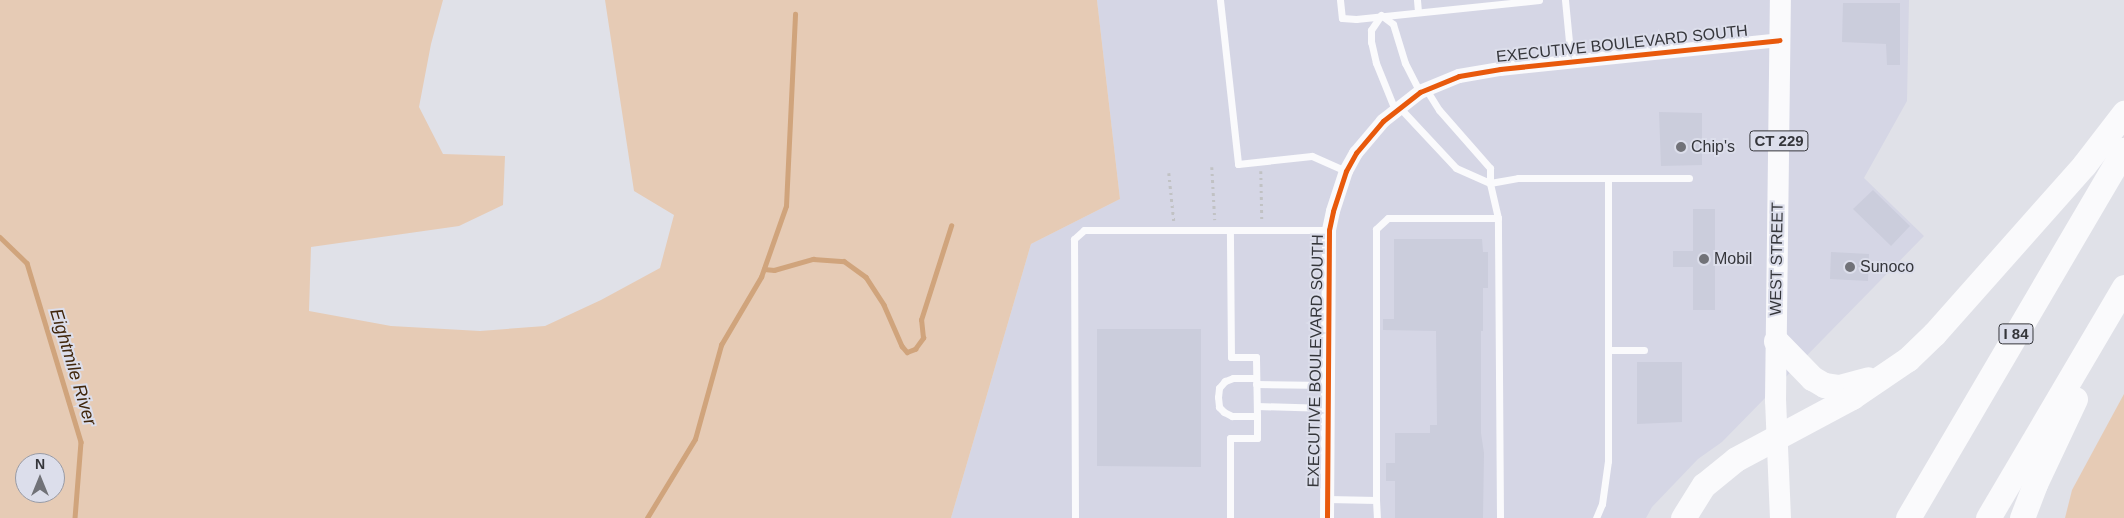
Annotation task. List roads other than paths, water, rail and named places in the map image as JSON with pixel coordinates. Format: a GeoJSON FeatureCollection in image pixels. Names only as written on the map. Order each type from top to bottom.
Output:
{"type":"FeatureCollection","features":[{"type":"Feature","properties":{"kind":"highway"},"geometry":{"type":"LineString","coordinates":[[1683,518],[1700,491],[1719,471],[1736,459],[1852,397],[1908,359],[1934,334],[2071,179],[2124,113]]}},
{"type":"Feature","properties":{"kind":"highway","name":"I 84"},"geometry":{"type":"LineString","coordinates":[[1908,518],[2124,150]]}},
{"type":"Feature","properties":{"kind":"highway"},"geometry":{"type":"LineString","coordinates":[[1988,518],[2124,287]]}},
{"type":"Feature","properties":{"kind":"highway"},"geometry":{"type":"LineString","coordinates":[[2022,518],[2035,484],[2124,297]]}},
{"type":"Feature","properties":{"kind":"highway"},"geometry":{"type":"LineString","coordinates":[[1776,341],[1812,378],[1824,385],[1839,387],[1856,384],[1908,359]]}},
{"type":"Feature","properties":{"kind":"main road","name":"WEST STREET"},"geometry":{"type":"LineString","coordinates":[[1780,0],[1776,341],[1776,438],[1780,518]]}},
{"type":"Feature","properties":{"kind":"street","name":"EXECUTIVE BOULEVARD SOUTH"},"geometry":{"type":"LineString","coordinates":[[1328,518],[1329,230],[1346,171],[1369,135],[1397,108],[1423,90],[1459,76],[1780,40]]}},
{"type":"Feature","properties":{"kind":"lane"},"geometry":{"type":"LineString","coordinates":[[1220,0],[1238,164],[1312,156],[1346,171]]}},
{"type":"Feature","properties":{"kind":"lane"},"geometry":{"type":"LineString","coordinates":[[1340,0],[1342,18],[1539,0]]}},
{"type":"Feature","properties":{"kind":"lane"},"geometry":{"type":"LineString","coordinates":[[1417,0],[1418,11]]}},
{"type":"Feature","properties":{"kind":"lane"},"geometry":{"type":"LineString","coordinates":[[1565,0],[1572,62]]}},
{"type":"Feature","properties":{"kind":"lane"},"geometry":{"type":"LineString","coordinates":[[1381,15],[1393,24],[1405,63],[1423,90],[1490,168],[1490,184],[1498,218],[1500,518]]}},
{"type":"Feature","properties":{"kind":"lane"},"geometry":{"type":"LineString","coordinates":[[1381,15],[1371,30],[1371,42],[1376,63],[1397,108],[1456,168],[1490,184],[1518,178],[1689,178]]}},
{"type":"Feature","properties":{"kind":"lane"},"geometry":{"type":"LineString","coordinates":[[1596,518],[1602,504],[1608,461],[1608,178]]}},
{"type":"Feature","properties":{"kind":"lane"},"geometry":{"type":"LineString","coordinates":[[1377,518],[1376,229],[1388,218],[1498,218]]}},
{"type":"Feature","properties":{"kind":"lane"},"geometry":{"type":"LineString","coordinates":[[1074,518],[1074,240],[1084,230],[1329,230]]}},
{"type":"Feature","properties":{"kind":"lane"},"geometry":{"type":"LineString","coordinates":[[1230,230],[1231,357],[1256,357],[1257,406],[1256,438],[1230,438],[1230,518]]}},
{"type":"Feature","properties":{"kind":"lane"},"geometry":{"type":"LineString","coordinates":[[1608,350],[1644,350]]}},
{"type":"Feature","properties":{"kind":"lane"},"geometry":{"type":"LineString","coordinates":[[1257,416],[1232,416],[1219,407],[1219,388],[1225,381],[1233,378],[1328,385]]}},
{"type":"Feature","properties":{"kind":"lane"},"geometry":{"type":"LineString","coordinates":[[1257,406],[1328,408]]}},
{"type":"Feature","properties":{"kind":"lane"},"geometry":{"type":"LineString","coordinates":[[1328,499],[1376,500]]}},
{"type":"Feature","properties":{"kind":"waterway"},"geometry":{"type":"LineString","coordinates":[[647,518],[695,439],[721,345],[761,277],[786,206],[795,14]]}},
{"type":"Feature","properties":{"kind":"waterway"},"geometry":{"type":"LineString","coordinates":[[764,269],[774,270],[813,259],[844,261],[866,277],[884,305],[902,346],[907,352],[915,349],[923,338],[921,320],[951,226]]}},
{"type":"Feature","properties":{"kind":"waterway","name":"Eightmile River"},"geometry":{"type":"LineString","coordinates":[[0,237],[27,263],[81,442],[75,518]]}},
{"type":"Feature","properties":{"kind":"place","name":"Chip's"},"geometry":{"type":"Point","coordinates":[1681,147]}},
{"type":"Feature","properties":{"kind":"place","name":"Mobil"},"geometry":{"type":"Point","coordinates":[1704,259]}},
{"type":"Feature","properties":{"kind":"place","name":"Sunoco"},"geometry":{"type":"Point","coordinates":[1850,267]}}]}
